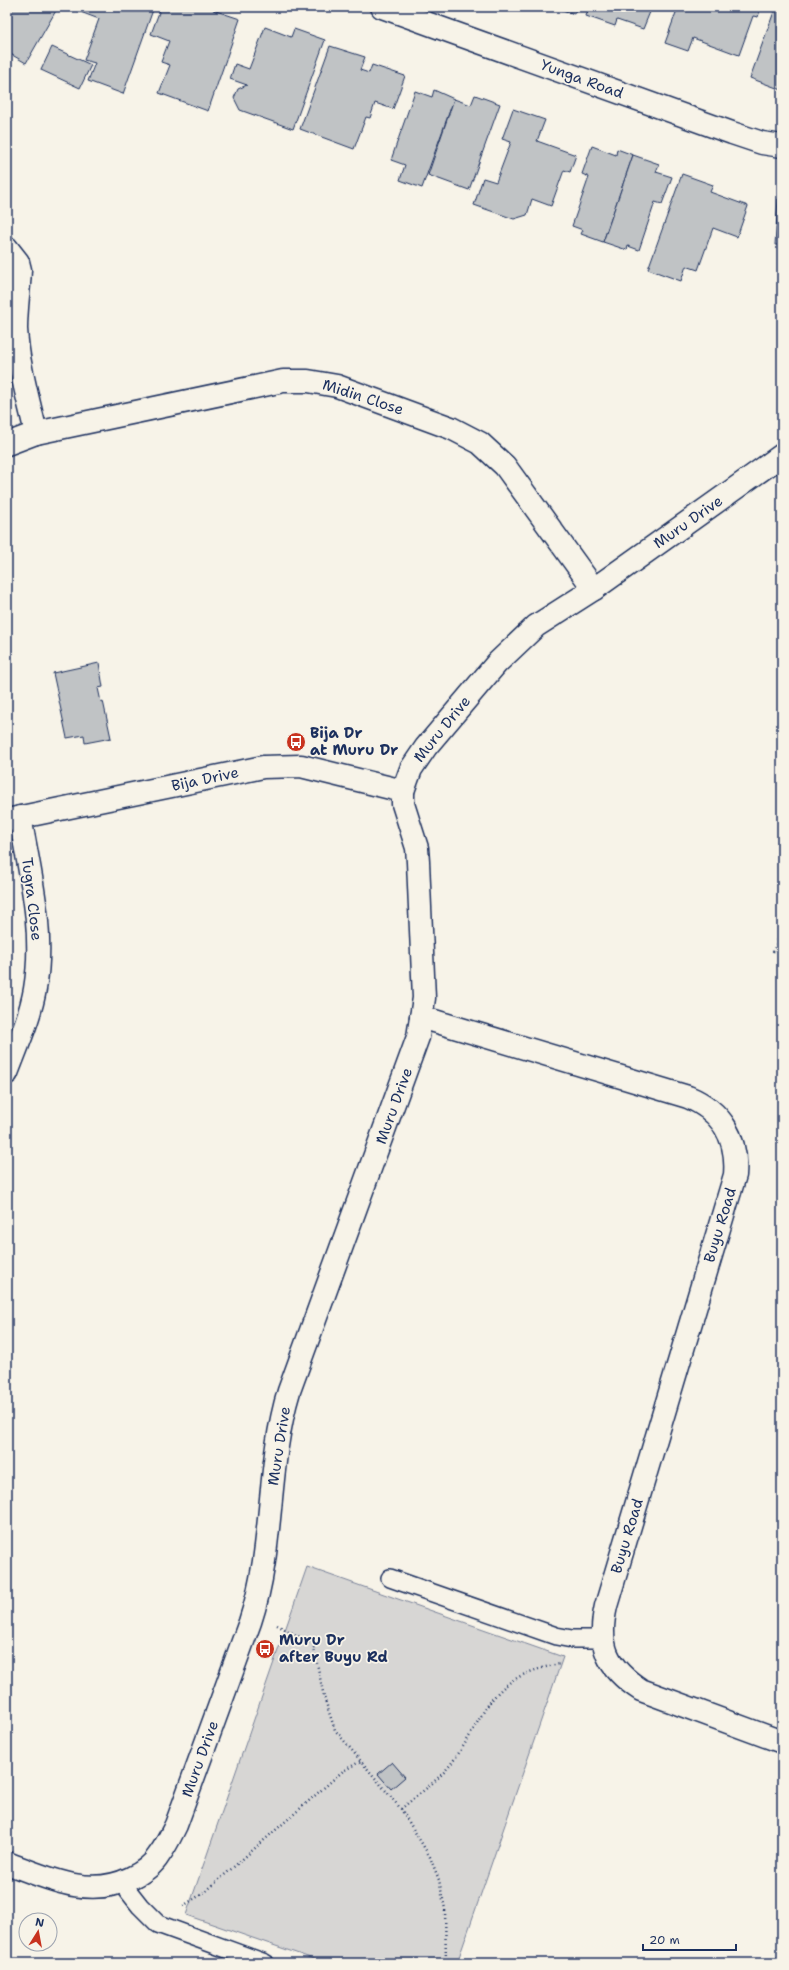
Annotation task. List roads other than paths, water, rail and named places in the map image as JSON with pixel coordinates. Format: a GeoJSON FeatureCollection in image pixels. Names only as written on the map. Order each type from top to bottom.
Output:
{"type":"FeatureCollection","features":[{"type":"Feature","properties":{"kind":"street","name":"Yunga Road"},"geometry":{"type":"LineString","coordinates":[[382,7],[732,133],[762,143],[782,146]]}},
{"type":"Feature","properties":{"kind":"street"},"geometry":{"type":"LineString","coordinates":[[7,248],[18,262],[20,270],[16,328],[18,350],[22,376],[36,433]]}},
{"type":"Feature","properties":{"kind":"street","name":"Midin Close"},"geometry":{"type":"LineString","coordinates":[[7,444],[36,433],[283,381],[308,381],[337,386],[451,428],[480,443],[505,466],[594,589]]}},
{"type":"Feature","properties":{"kind":"street","name":"Muru Drive"},"geometry":{"type":"LineString","coordinates":[[7,1863],[62,1883],[77,1886],[107,1887],[122,1883],[148,1867],[159,1856],[176,1825],[253,1612],[266,1557],[277,1441],[284,1408],[414,1052],[424,998],[417,848],[403,804],[403,791],[411,768],[417,757],[497,663],[536,626],[594,589],[782,455]]}},
{"type":"Feature","properties":{"kind":"street","name":"Bija Drive"},"geometry":{"type":"LineString","coordinates":[[13,819],[255,769],[281,765],[301,766],[403,791]]}},
{"type":"Feature","properties":{"kind":"street","name":"Tugra Close"},"geometry":{"type":"LineString","coordinates":[[7,1073],[29,1011],[37,973],[37,919],[13,819]]}},
{"type":"Feature","properties":{"kind":"street","name":"Buyu Road"},"geometry":{"type":"LineString","coordinates":[[421,1017],[688,1096],[704,1105],[722,1122],[732,1141],[736,1162],[735,1175],[606,1606],[603,1638],[604,1647],[610,1663],[627,1680],[641,1690],[782,1742]]}},
{"type":"Feature","properties":{"kind":"lane"},"geometry":{"type":"LineString","coordinates":[[390,1578],[556,1636],[572,1639],[603,1638]]}},
{"type":"Feature","properties":{"kind":"lane"},"geometry":{"type":"LineString","coordinates":[[122,1883],[140,1906],[158,1924],[265,1963]]}},
{"type":"Feature","properties":{"kind":"place","name":"Bija Dr at Muru Dr"},"geometry":{"type":"Point","coordinates":[296,742]}},
{"type":"Feature","properties":{"kind":"place","name":"Muru Dr after Buyu Rd"},"geometry":{"type":"Point","coordinates":[265,1649]}}]}
